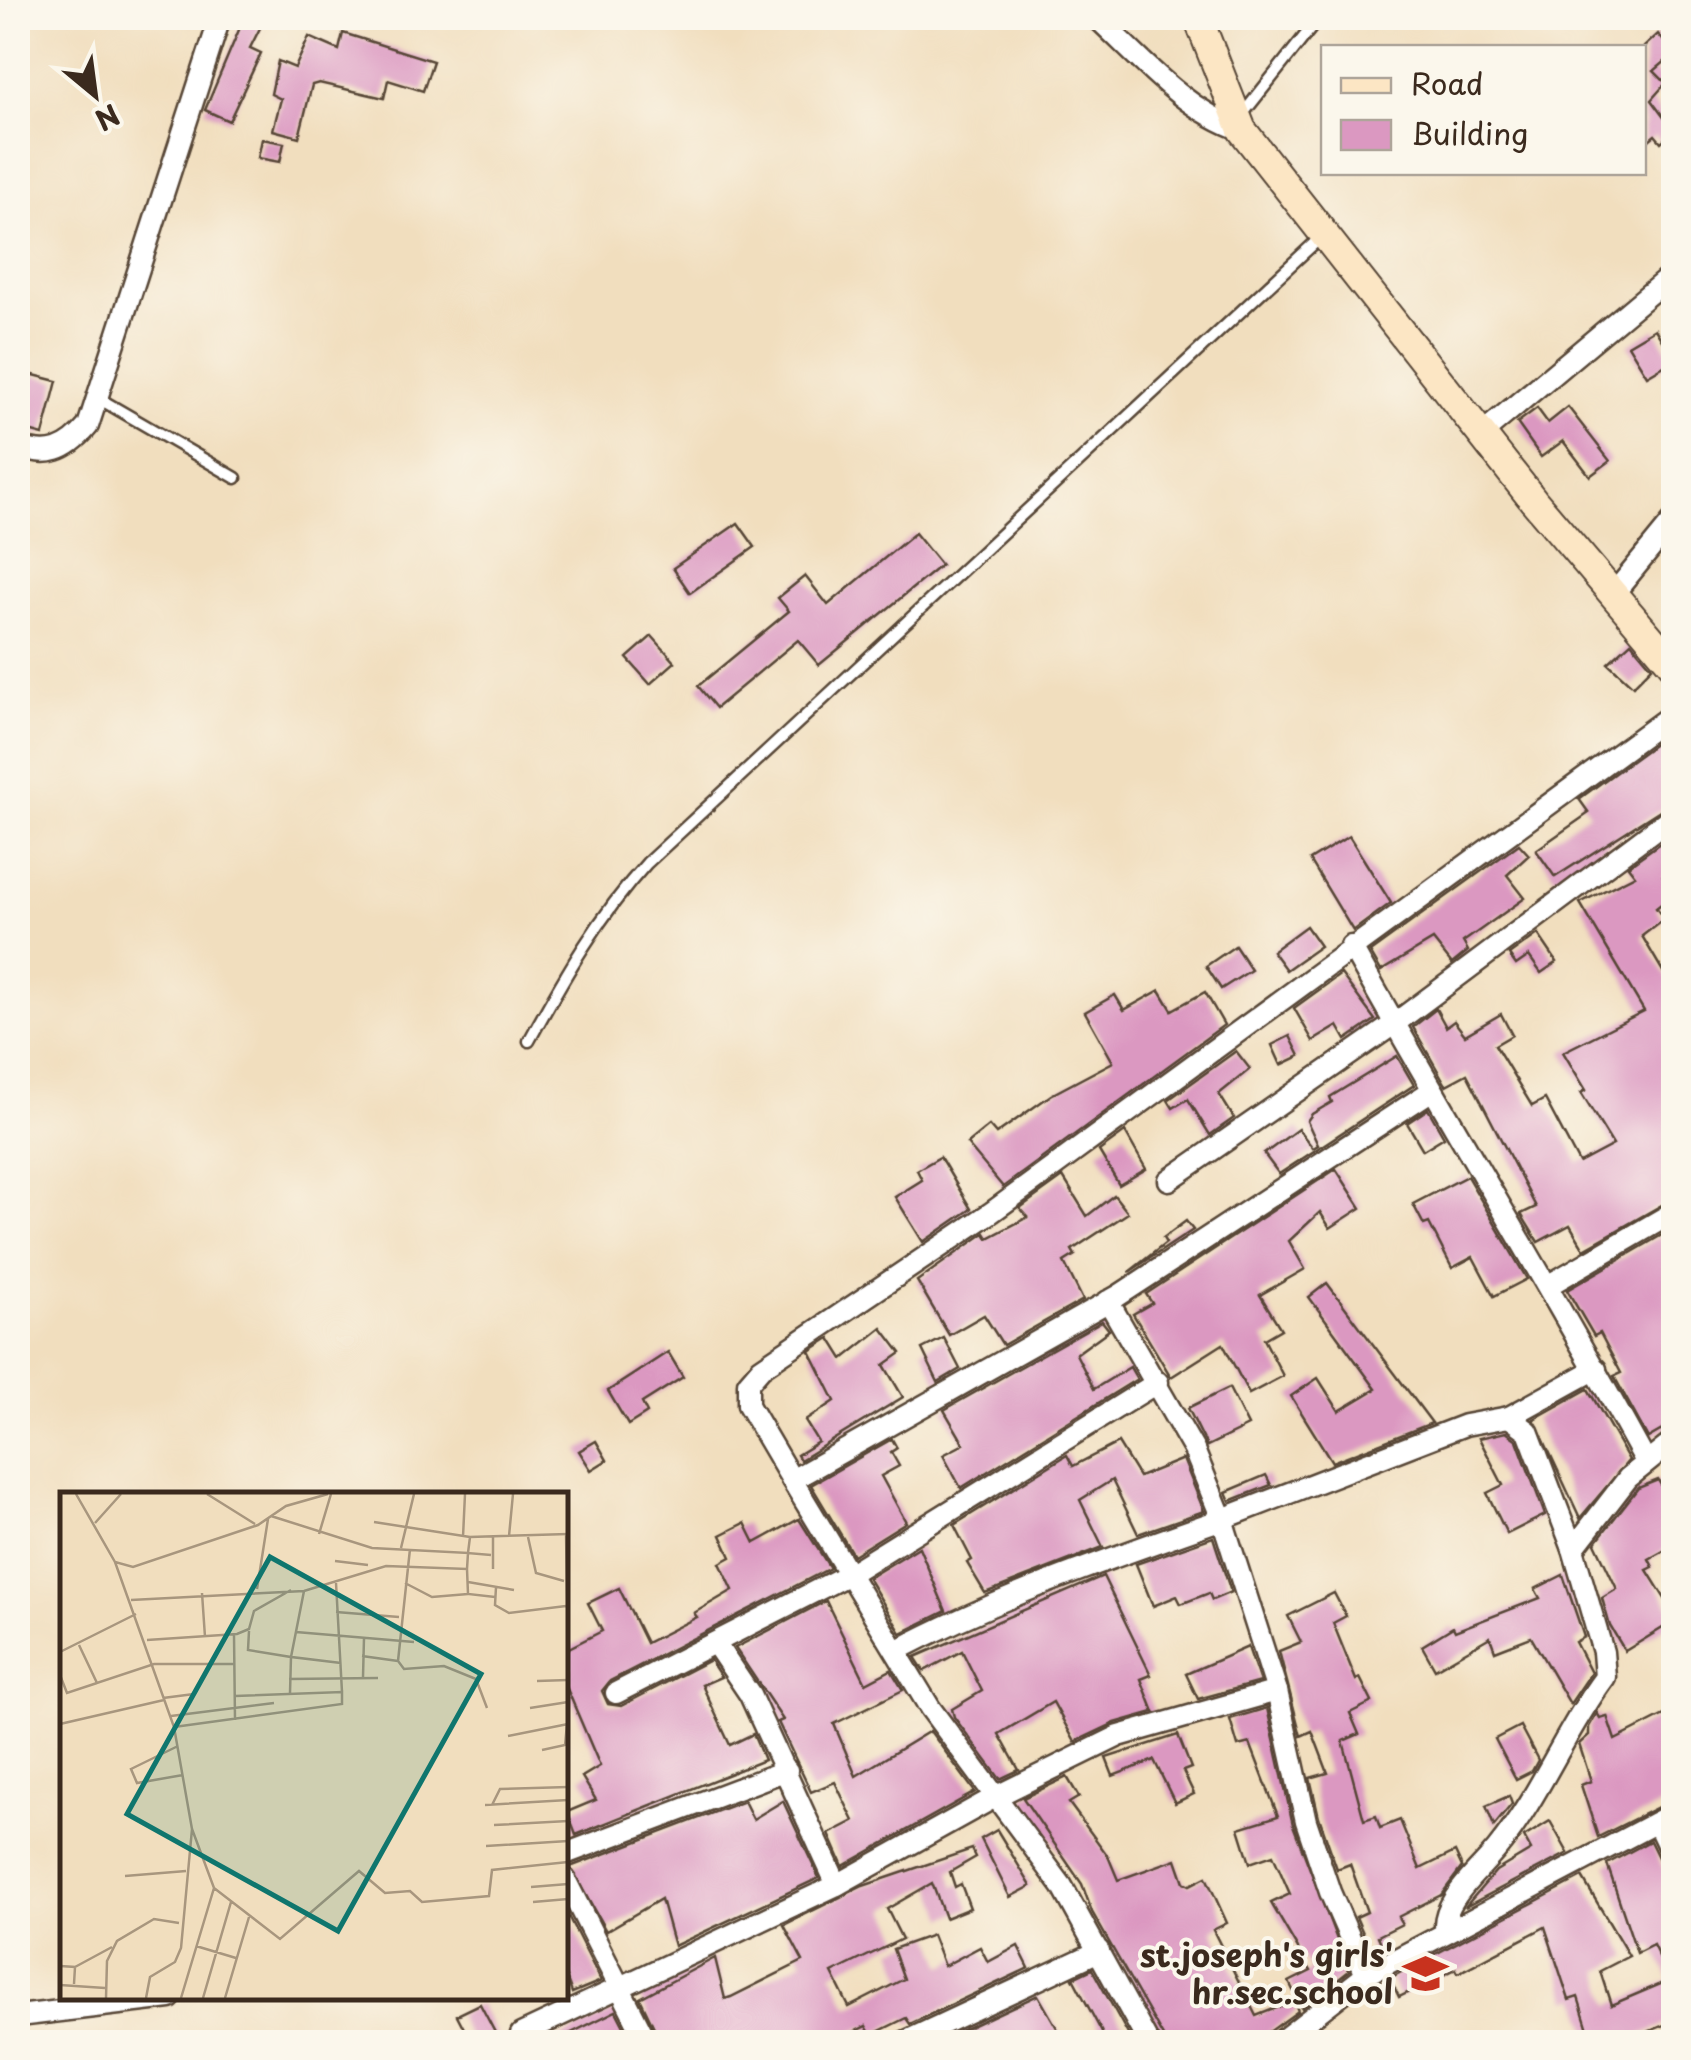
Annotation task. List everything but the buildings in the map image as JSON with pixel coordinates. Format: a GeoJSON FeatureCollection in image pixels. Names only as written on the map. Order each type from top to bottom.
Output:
{"type":"FeatureCollection","features":[{"type":"Feature","properties":{"kind":"street"},"geometry":{"type":"LineString","coordinates":[[18,446],[37,454],[56,452],[74,442],[88,426],[220,18]]}},
{"type":"Feature","properties":{"kind":"street"},"geometry":{"type":"LineString","coordinates":[[1096,18],[1194,107],[1214,121],[1240,125]]}},
{"type":"Feature","properties":{"kind":"street"},"geometry":{"type":"LineString","coordinates":[[1198,18],[1240,125],[1534,500],[1674,666]]}},
{"type":"Feature","properties":{"kind":"street"},"geometry":{"type":"LineString","coordinates":[[1484,432],[1674,273]]}},
{"type":"Feature","properties":{"kind":"street"},"geometry":{"type":"LineString","coordinates":[[1615,592],[1674,520]]}},
{"type":"Feature","properties":{"kind":"street"},"geometry":{"type":"LineString","coordinates":[[1148,2042],[1062,1886],[930,1708],[847,1575],[748,1406],[748,1384],[762,1368],[992,1212],[1674,713]]}},
{"type":"Feature","properties":{"kind":"street"},"geometry":{"type":"LineString","coordinates":[[1169,1180],[1394,1024],[1674,815]]}},
{"type":"Feature","properties":{"kind":"street"},"geometry":{"type":"LineString","coordinates":[[1351,946],[1431,1090],[1549,1285],[1645,1460]]}},
{"type":"Feature","properties":{"kind":"street"},"geometry":{"type":"LineString","coordinates":[[792,1480],[1108,1300],[1431,1090]]}},
{"type":"Feature","properties":{"kind":"street"},"geometry":{"type":"LineString","coordinates":[[1549,1285],[1674,1212]]}},
{"type":"Feature","properties":{"kind":"street"},"geometry":{"type":"LineString","coordinates":[[1108,1300],[1194,1450],[1222,1519],[1278,1691],[1306,1821],[1330,1892],[1366,1975]]}},
{"type":"Feature","properties":{"kind":"street"},"geometry":{"type":"LineString","coordinates":[[896,1651],[953,1621],[1090,1565],[1222,1519],[1465,1425],[1509,1418],[1596,1369]]}},
{"type":"Feature","properties":{"kind":"street"},"geometry":{"type":"LineString","coordinates":[[616,1692],[847,1575],[1158,1382]]}},
{"type":"Feature","properties":{"kind":"street"},"geometry":{"type":"LineString","coordinates":[[1446,1932],[1447,1910],[1524,1816],[1578,1714],[1605,1677],[1606,1667],[1574,1549],[1528,1431],[1509,1418]]}},
{"type":"Feature","properties":{"kind":"street"},"geometry":{"type":"LineString","coordinates":[[1574,1549],[1645,1460],[1674,1441]]}},
{"type":"Feature","properties":{"kind":"street"},"geometry":{"type":"LineString","coordinates":[[715,1642],[750,1695],[837,1885]]}},
{"type":"Feature","properties":{"kind":"street"},"geometry":{"type":"LineString","coordinates":[[521,2034],[837,1885],[997,1796],[1119,1736],[1278,1691]]}},
{"type":"Feature","properties":{"kind":"street"},"geometry":{"type":"LineString","coordinates":[[568,1853],[787,1770]]}},
{"type":"Feature","properties":{"kind":"street"},"geometry":{"type":"LineString","coordinates":[[1280,2042],[1366,1975],[1666,1818],[1674,1859]]}},
{"type":"Feature","properties":{"kind":"street"},"geometry":{"type":"LineString","coordinates":[[568,1885],[647,2042]]}},
{"type":"Feature","properties":{"kind":"street"},"geometry":{"type":"LineString","coordinates":[[904,2042],[1099,1951]]}},
{"type":"Feature","properties":{"kind":"street"},"geometry":{"type":"LineString","coordinates":[[18,2016],[153,2000]]}},
{"type":"Feature","properties":{"kind":"lane"},"geometry":{"type":"LineString","coordinates":[[1240,125],[1319,18]]}},
{"type":"Feature","properties":{"kind":"lane"},"geometry":{"type":"LineString","coordinates":[[529,1041],[580,948],[612,902],[647,863],[1325,232]]}},
{"type":"Feature","properties":{"kind":"lane"},"geometry":{"type":"LineString","coordinates":[[98,398],[236,478]]}},
{"type":"Feature","properties":{"kind":"place","name":"st.joseph's girls' hr.sec.school"},"geometry":{"type":"Point","coordinates":[1426,1974]}}]}
